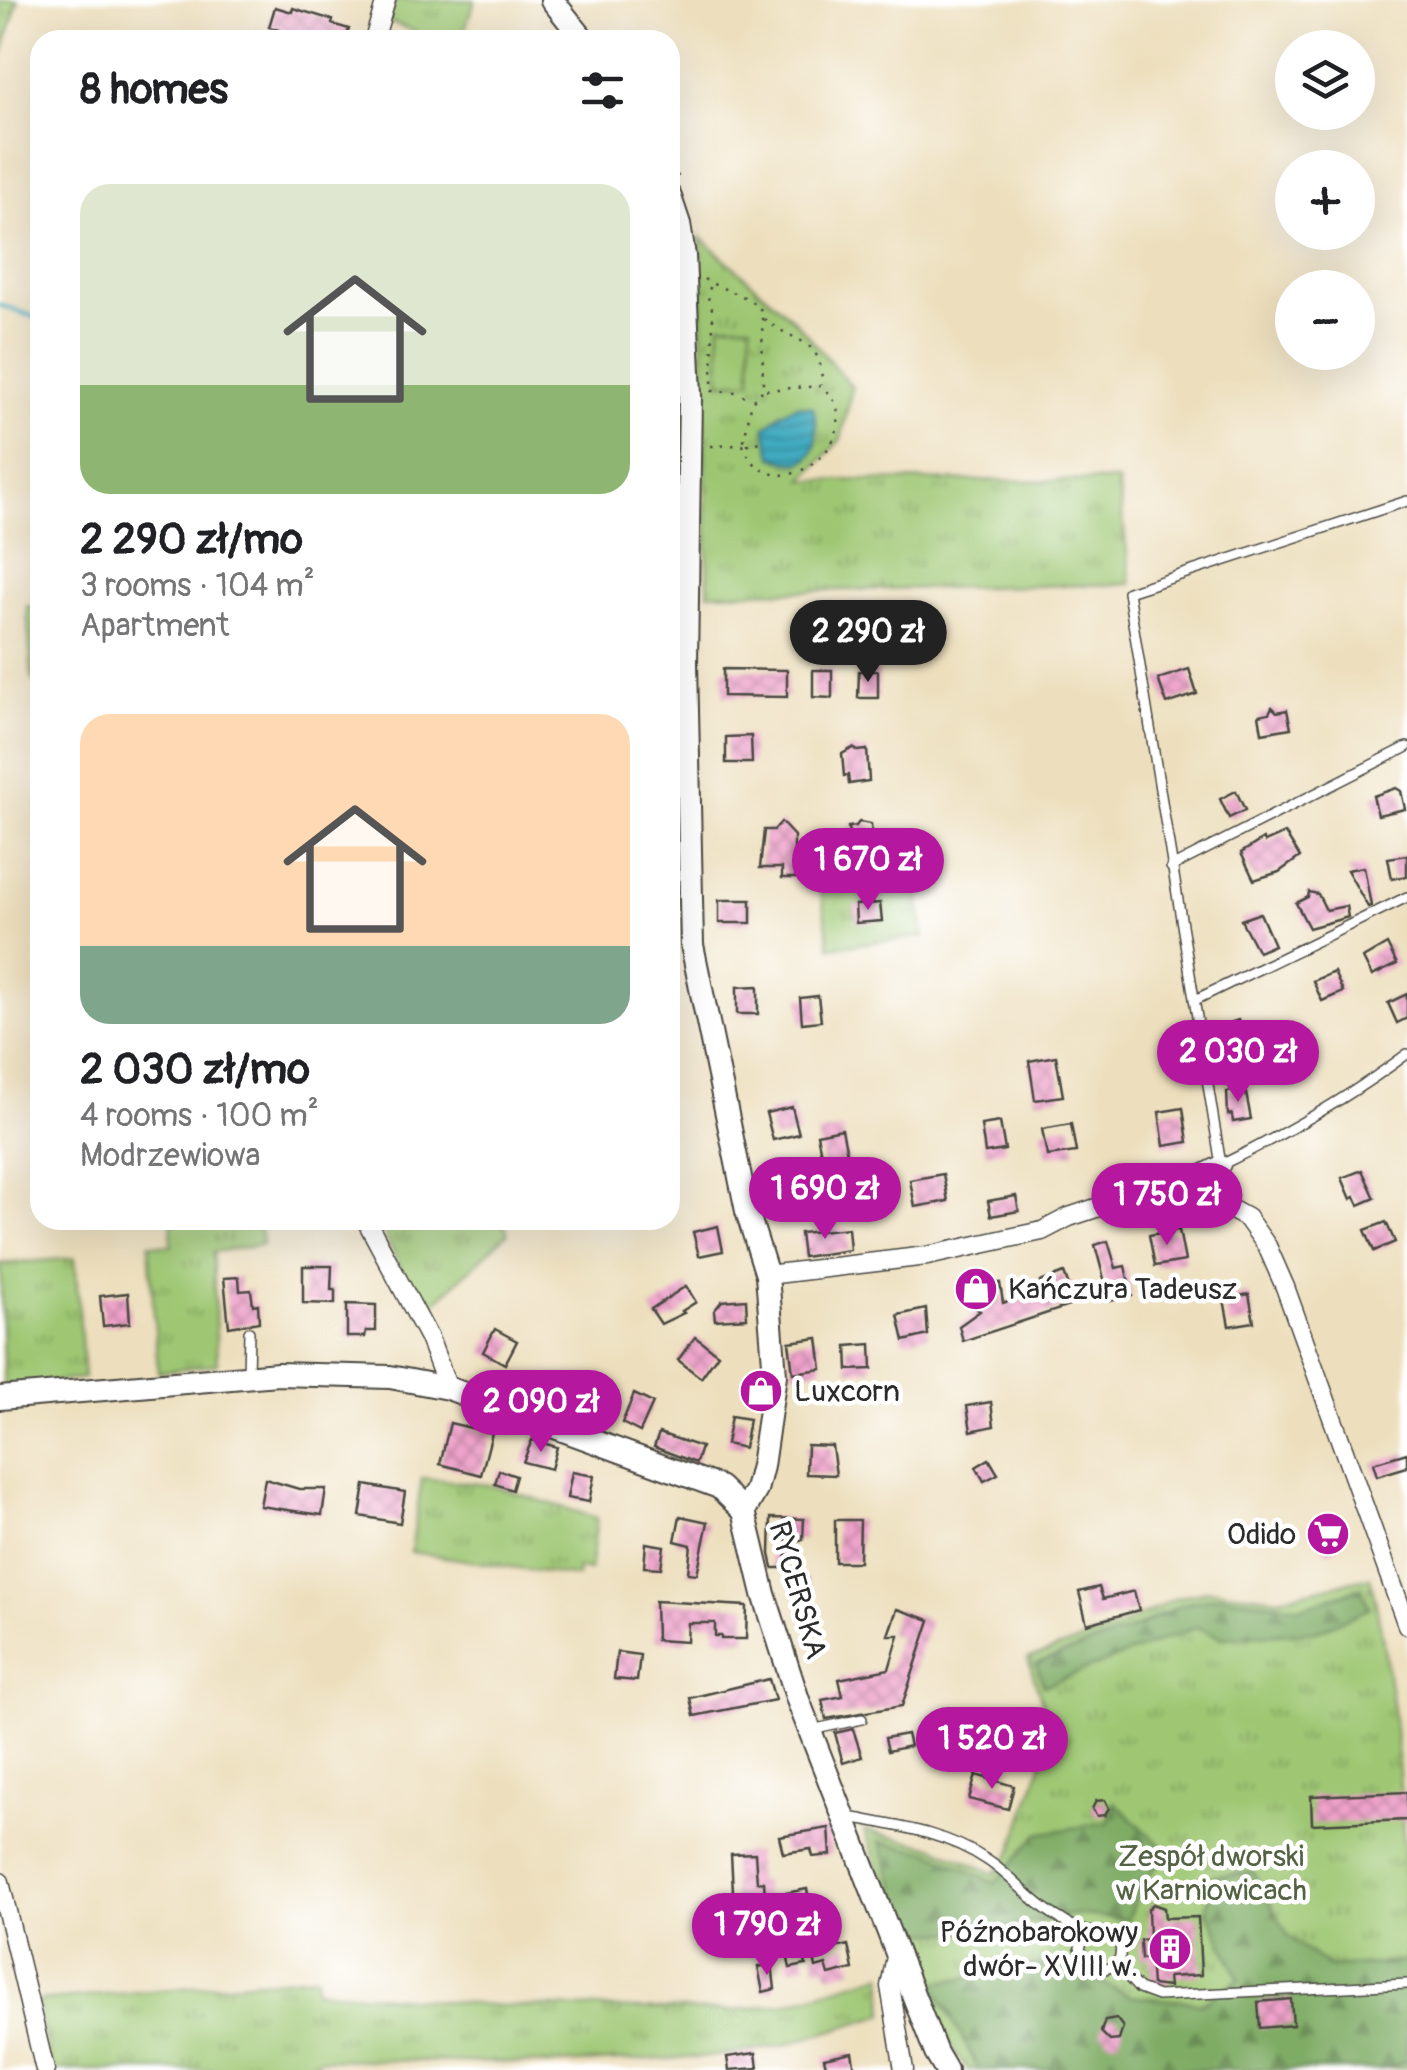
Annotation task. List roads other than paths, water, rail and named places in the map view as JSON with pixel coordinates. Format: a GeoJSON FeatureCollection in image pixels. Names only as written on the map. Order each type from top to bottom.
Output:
{"type":"FeatureCollection","features":[{"type":"Feature","properties":{"kind":"street"},"geometry":{"type":"LineString","coordinates":[[377,30],[386,0]]}},
{"type":"Feature","properties":{"kind":"street"},"geometry":{"type":"LineString","coordinates":[[552,0],[576,30]]}},
{"type":"Feature","properties":{"kind":"street"},"geometry":{"type":"LineString","coordinates":[[680,230],[689,446],[686,646],[692,945],[747,1212],[766,1275],[775,1375],[756,1490],[744,1510]]}},
{"type":"Feature","properties":{"kind":"street"},"geometry":{"type":"LineString","coordinates":[[766,1275],[946,1252],[1042,1231],[1069,1217],[1138,1194],[1171,1190],[1221,1165]]}},
{"type":"Feature","properties":{"kind":"street"},"geometry":{"type":"LineString","coordinates":[[1210,1201],[1221,1165]]}},
{"type":"Feature","properties":{"kind":"street"},"geometry":{"type":"LineString","coordinates":[[1171,1190],[1210,1201],[1247,1218],[1267,1246],[1286,1286],[1407,1625]]}},
{"type":"Feature","properties":{"kind":"street"},"geometry":{"type":"LineString","coordinates":[[371,1230],[429,1338],[448,1388]]}},
{"type":"Feature","properties":{"kind":"street","name":"RYCERSKA"},"geometry":{"type":"LineString","coordinates":[[0,1398],[278,1374],[390,1377],[448,1388],[719,1487],[744,1510],[764,1594],[818,1754],[846,1817],[923,2022],[946,2070]]}},
{"type":"Feature","properties":{"kind":"street"},"geometry":{"type":"LineString","coordinates":[[0,1882],[44,2070]]}},
{"type":"Feature","properties":{"kind":"street"},"geometry":{"type":"LineString","coordinates":[[898,1952],[890,1986],[904,2070]]}},
{"type":"Feature","properties":{"kind":"lane"},"geometry":{"type":"LineString","coordinates":[[1407,502],[1128,592],[1221,1165],[1290,1132],[1407,1054]]}},
{"type":"Feature","properties":{"kind":"lane"},"geometry":{"type":"LineString","coordinates":[[1171,867],[1407,747]]}},
{"type":"Feature","properties":{"kind":"lane"},"geometry":{"type":"LineString","coordinates":[[1195,1000],[1407,897]]}},
{"type":"Feature","properties":{"kind":"lane"},"geometry":{"type":"LineString","coordinates":[[248,1377],[249,1332]]}},
{"type":"Feature","properties":{"kind":"lane"},"geometry":{"type":"LineString","coordinates":[[810,1730],[862,1719]]}},
{"type":"Feature","properties":{"kind":"lane"},"geometry":{"type":"LineString","coordinates":[[846,1817],[917,1830],[968,1849],[988,1860],[1060,1919],[1090,1932],[1106,1930],[1114,1934],[1121,1948],[1116,1964]]}},
{"type":"Feature","properties":{"kind":"lane"},"geometry":{"type":"LineString","coordinates":[[1090,1932],[1080,1946],[1084,1963],[1100,1970],[1116,1964]]}},
{"type":"Feature","properties":{"kind":"lane"},"geometry":{"type":"LineString","coordinates":[[1116,1964],[1139,1990],[1158,1996],[1407,1984]]}},
{"type":"Feature","properties":{"kind":"water"},"geometry":{"type":"Polygon","coordinates":[[[797,405],[813,407],[816,432],[813,452],[799,462],[772,456],[765,428],[797,405]]]}},
{"type":"Feature","properties":{"kind":"waterway"},"geometry":{"type":"LineString","coordinates":[[0,305],[30,316]]}},
{"type":"Feature","properties":{"kind":"place","name":"Kańczura Tadeusz"},"geometry":{"type":"Point","coordinates":[976,1289]}},
{"type":"Feature","properties":{"kind":"place","name":"Luxcorn"},"geometry":{"type":"Point","coordinates":[761,1391]}},
{"type":"Feature","properties":{"kind":"place","name":"Odido"},"geometry":{"type":"Point","coordinates":[1328,1534]}},
{"type":"Feature","properties":{"kind":"place","name":"Późnobarokowy dwór- XVIII w."},"geometry":{"type":"Point","coordinates":[1170,1949]}},
{"type":"Feature","properties":{"kind":"park label","name":"Zespół dworski w Karniowicach"},"geometry":{"type":"Point","coordinates":[1211,1873]}}]}
